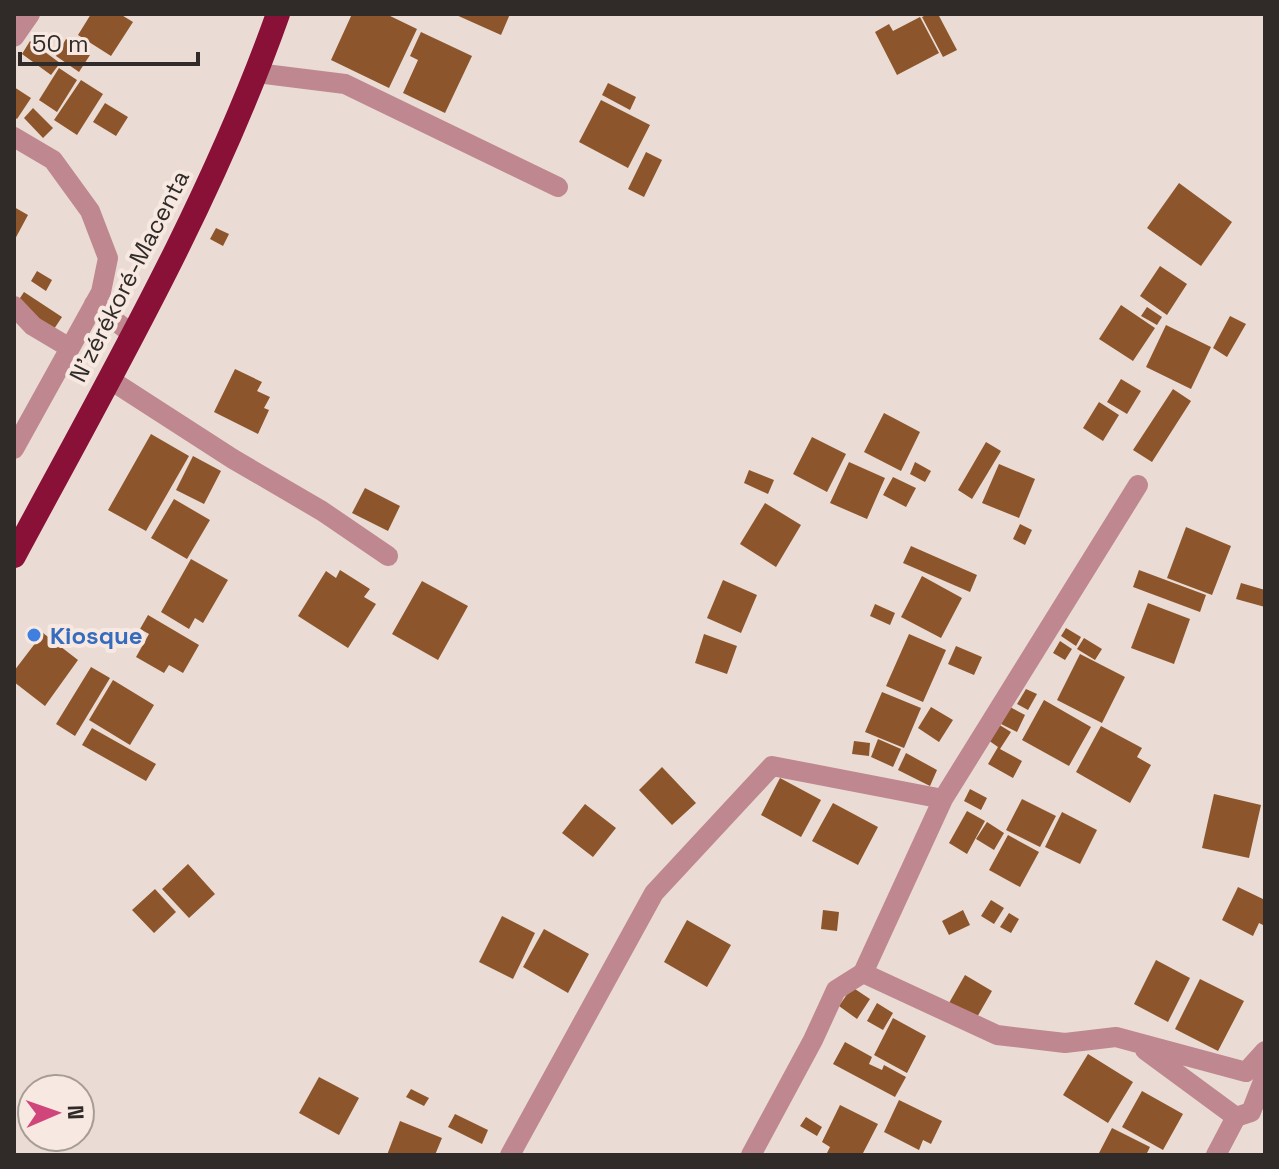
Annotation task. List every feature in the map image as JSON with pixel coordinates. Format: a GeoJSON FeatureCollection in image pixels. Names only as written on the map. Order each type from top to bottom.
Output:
{"type":"FeatureCollection","features":[{"type":"Feature","properties":{"kind":"highway","name":"N'zérékoré-Macenta"},"geometry":{"type":"LineString","coordinates":[[14,556],[179,245],[257,73],[278,14]]}},
{"type":"Feature","properties":{"kind":"street"},"geometry":{"type":"LineString","coordinates":[[14,37],[30,14]]}},
{"type":"Feature","properties":{"kind":"street"},"geometry":{"type":"LineString","coordinates":[[257,73],[345,84],[558,187]]}},
{"type":"Feature","properties":{"kind":"street"},"geometry":{"type":"LineString","coordinates":[[14,137],[53,160],[90,211],[108,258],[101,292],[14,449]]}},
{"type":"Feature","properties":{"kind":"street"},"geometry":{"type":"LineString","coordinates":[[94,304],[133,335]]}},
{"type":"Feature","properties":{"kind":"street"},"geometry":{"type":"LineString","coordinates":[[14,306],[33,326],[70,348]]}},
{"type":"Feature","properties":{"kind":"street"},"geometry":{"type":"LineString","coordinates":[[109,379],[233,459],[322,511],[388,556]]}},
{"type":"Feature","properties":{"kind":"street"},"geometry":{"type":"LineString","coordinates":[[751,1155],[813,1040],[836,990],[863,973],[943,799],[1138,485]]}},
{"type":"Feature","properties":{"kind":"street"},"geometry":{"type":"LineString","coordinates":[[510,1155],[654,893],[772,766],[943,799]]}},
{"type":"Feature","properties":{"kind":"street"},"geometry":{"type":"LineString","coordinates":[[863,973],[997,1035],[1065,1043],[1116,1037],[1246,1072],[1265,1051]]}},
{"type":"Feature","properties":{"kind":"street"},"geometry":{"type":"LineString","coordinates":[[1135,1043],[1236,1117]]}},
{"type":"Feature","properties":{"kind":"street"},"geometry":{"type":"LineString","coordinates":[[1216,1155],[1236,1117],[1251,1112],[1265,1076]]}},
{"type":"Feature","properties":{"kind":"building"},"geometry":{"type":"Polygon","coordinates":[[[91,14],[120,14],[133,22],[111,56],[78,35],[91,14]]]}},
{"type":"Feature","properties":{"kind":"building"},"geometry":{"type":"Polygon","coordinates":[[[352,14],[386,14],[417,29],[389,88],[331,60],[352,14]]]}},
{"type":"Feature","properties":{"kind":"building"},"geometry":{"type":"Polygon","coordinates":[[[454,14],[510,14],[501,35],[454,14]]]}},
{"type":"Feature","properties":{"kind":"building"},"geometry":{"type":"Polygon","coordinates":[[[938,14],[957,50],[943,57],[922,17],[938,14]]]}},
{"type":"Feature","properties":{"kind":"building"},"geometry":{"type":"Polygon","coordinates":[[[920,17],[939,53],[897,75],[875,32],[889,24],[893,31],[920,17]]]}},
{"type":"Feature","properties":{"kind":"building"},"geometry":{"type":"Polygon","coordinates":[[[421,32],[472,56],[445,113],[403,93],[418,60],[410,56],[421,32]]]}},
{"type":"Feature","properties":{"kind":"building"},"geometry":{"type":"Polygon","coordinates":[[[66,39],[90,55],[79,72],[56,56],[66,39]]]}},
{"type":"Feature","properties":{"kind":"building"},"geometry":{"type":"Polygon","coordinates":[[[30,41],[60,63],[51,75],[22,54],[30,41]]]}},
{"type":"Feature","properties":{"kind":"building"},"geometry":{"type":"Polygon","coordinates":[[[59,68],[77,80],[57,112],[39,100],[59,68]]]}},
{"type":"Feature","properties":{"kind":"building"},"geometry":{"type":"Polygon","coordinates":[[[81,80],[103,94],[77,135],[54,120],[81,80]]]}},
{"type":"Feature","properties":{"kind":"building"},"geometry":{"type":"Polygon","coordinates":[[[608,83],[636,97],[630,110],[602,95],[608,83]]]}},
{"type":"Feature","properties":{"kind":"building"},"geometry":{"type":"Polygon","coordinates":[[[14,87],[31,98],[17,119],[14,117],[14,87]]]}},
{"type":"Feature","properties":{"kind":"building"},"geometry":{"type":"Polygon","coordinates":[[[601,100],[650,125],[628,168],[579,142],[601,100]]]}},
{"type":"Feature","properties":{"kind":"building"},"geometry":{"type":"Polygon","coordinates":[[[105,103],[128,117],[116,136],[93,122],[105,103]]]}},
{"type":"Feature","properties":{"kind":"building"},"geometry":{"type":"Polygon","coordinates":[[[33,108],[53,128],[43,138],[24,118],[33,108]]]}},
{"type":"Feature","properties":{"kind":"building"},"geometry":{"type":"Polygon","coordinates":[[[646,152],[662,160],[644,197],[628,189],[646,152]]]}},
{"type":"Feature","properties":{"kind":"building"},"geometry":{"type":"Polygon","coordinates":[[[1179,183],[1232,222],[1201,266],[1147,228],[1179,183]]]}},
{"type":"Feature","properties":{"kind":"building"},"geometry":{"type":"Polygon","coordinates":[[[14,207],[28,215],[14,241],[14,207]]]}},
{"type":"Feature","properties":{"kind":"building"},"geometry":{"type":"Polygon","coordinates":[[[216,228],[229,234],[223,246],[210,239],[216,228]]]}},
{"type":"Feature","properties":{"kind":"building"},"geometry":{"type":"Polygon","coordinates":[[[1160,266],[1187,284],[1167,315],[1140,296],[1160,266]]]}},
{"type":"Feature","properties":{"kind":"building"},"geometry":{"type":"Polygon","coordinates":[[[37,271],[52,280],[46,291],[31,281],[37,271]]]}},
{"type":"Feature","properties":{"kind":"building"},"geometry":{"type":"Polygon","coordinates":[[[24,292],[62,317],[54,329],[16,304],[24,292]]]}},
{"type":"Feature","properties":{"kind":"building"},"geometry":{"type":"Polygon","coordinates":[[[1121,305],[1155,328],[1133,361],[1099,339],[1121,305]]]}},
{"type":"Feature","properties":{"kind":"building"},"geometry":{"type":"Polygon","coordinates":[[[1147,307],[1162,317],[1157,325],[1141,316],[1147,307]]]}},
{"type":"Feature","properties":{"kind":"building"},"geometry":{"type":"Polygon","coordinates":[[[1230,316],[1246,324],[1227,357],[1213,348],[1230,316]]]}},
{"type":"Feature","properties":{"kind":"building"},"geometry":{"type":"Polygon","coordinates":[[[1166,325],[1211,347],[1191,389],[1146,367],[1166,325]]]}},
{"type":"Feature","properties":{"kind":"building"},"geometry":{"type":"Polygon","coordinates":[[[235,369],[262,382],[257,391],[270,397],[264,408],[269,410],[258,434],[214,412],[235,369]]]}},
{"type":"Feature","properties":{"kind":"building"},"geometry":{"type":"Polygon","coordinates":[[[1121,379],[1141,391],[1127,414],[1107,402],[1121,379]]]}},
{"type":"Feature","properties":{"kind":"building"},"geometry":{"type":"Polygon","coordinates":[[[1173,389],[1191,401],[1152,462],[1133,450],[1173,389]]]}},
{"type":"Feature","properties":{"kind":"building"},"geometry":{"type":"Polygon","coordinates":[[[1099,402],[1119,415],[1103,441],[1083,428],[1099,402]]]}},
{"type":"Feature","properties":{"kind":"building"},"geometry":{"type":"Polygon","coordinates":[[[884,413],[920,432],[901,471],[864,452],[884,413]]]}},
{"type":"Feature","properties":{"kind":"building"},"geometry":{"type":"Polygon","coordinates":[[[151,434],[189,456],[146,531],[108,510],[151,434]]]}},
{"type":"Feature","properties":{"kind":"building"},"geometry":{"type":"Polygon","coordinates":[[[812,437],[846,454],[827,492],[793,474],[812,437]]]}},
{"type":"Feature","properties":{"kind":"building"},"geometry":{"type":"Polygon","coordinates":[[[986,442],[1001,451],[972,499],[958,490],[986,442]]]}},
{"type":"Feature","properties":{"kind":"building"},"geometry":{"type":"Polygon","coordinates":[[[193,456],[221,471],[204,504],[176,490],[193,456]]]}},
{"type":"Feature","properties":{"kind":"building"},"geometry":{"type":"Polygon","coordinates":[[[849,462],[885,478],[867,519],[830,503],[849,462]]]}},
{"type":"Feature","properties":{"kind":"building"},"geometry":{"type":"Polygon","coordinates":[[[915,462],[931,471],[925,482],[910,474],[915,462]]]}},
{"type":"Feature","properties":{"kind":"building"},"geometry":{"type":"Polygon","coordinates":[[[999,464],[1035,479],[1019,518],[982,503],[999,464]]]}},
{"type":"Feature","properties":{"kind":"building"},"geometry":{"type":"Polygon","coordinates":[[[749,470],[774,480],[768,494],[744,483],[749,470]]]}},
{"type":"Feature","properties":{"kind":"building"},"geometry":{"type":"Polygon","coordinates":[[[893,477],[916,488],[906,507],[883,495],[893,477]]]}},
{"type":"Feature","properties":{"kind":"building"},"geometry":{"type":"Polygon","coordinates":[[[365,488],[400,506],[388,531],[352,513],[365,488]]]}},
{"type":"Feature","properties":{"kind":"building"},"geometry":{"type":"Polygon","coordinates":[[[174,499],[210,520],[187,559],[151,538],[174,499]]]}},
{"type":"Feature","properties":{"kind":"building"},"geometry":{"type":"Polygon","coordinates":[[[765,503],[801,525],[776,567],[740,544],[765,503]]]}},
{"type":"Feature","properties":{"kind":"building"},"geometry":{"type":"Polygon","coordinates":[[[1020,524],[1032,530],[1025,545],[1013,539],[1020,524]]]}},
{"type":"Feature","properties":{"kind":"building"},"geometry":{"type":"Polygon","coordinates":[[[1186,527],[1231,546],[1212,595],[1167,578],[1186,527]]]}},
{"type":"Feature","properties":{"kind":"building"},"geometry":{"type":"Polygon","coordinates":[[[911,546],[977,575],[970,592],[903,563],[911,546]]]}},
{"type":"Feature","properties":{"kind":"building"},"geometry":{"type":"Polygon","coordinates":[[[191,559],[228,580],[203,623],[195,618],[189,629],[161,612],[191,559]]]}},
{"type":"Feature","properties":{"kind":"building"},"geometry":{"type":"Polygon","coordinates":[[[340,570],[370,589],[364,597],[376,604],[348,648],[298,616],[326,571],[336,578],[340,570]]]}},
{"type":"Feature","properties":{"kind":"building"},"geometry":{"type":"Polygon","coordinates":[[[1139,570],[1206,595],[1200,612],[1133,587],[1139,570]]]}},
{"type":"Feature","properties":{"kind":"building"},"geometry":{"type":"Polygon","coordinates":[[[922,576],[962,598],[941,638],[901,617],[922,576]]]}},
{"type":"Feature","properties":{"kind":"building"},"geometry":{"type":"Polygon","coordinates":[[[723,580],[757,595],[741,633],[707,618],[723,580]]]}},
{"type":"Feature","properties":{"kind":"building"},"geometry":{"type":"Polygon","coordinates":[[[422,581],[468,606],[438,660],[392,634],[422,581]]]}},
{"type":"Feature","properties":{"kind":"building"},"geometry":{"type":"Polygon","coordinates":[[[1241,583],[1265,590],[1265,607],[1236,599],[1241,583]]]}},
{"type":"Feature","properties":{"kind":"building"},"geometry":{"type":"Polygon","coordinates":[[[1148,603],[1190,619],[1174,664],[1131,648],[1148,603]]]}},
{"type":"Feature","properties":{"kind":"building"},"geometry":{"type":"Polygon","coordinates":[[[875,604],[895,613],[890,625],[870,616],[875,604]]]}},
{"type":"Feature","properties":{"kind":"building"},"geometry":{"type":"Polygon","coordinates":[[[148,615],[199,645],[183,673],[169,665],[164,673],[136,657],[149,634],[140,629],[148,615]]]}},
{"type":"Feature","properties":{"kind":"building"},"geometry":{"type":"Polygon","coordinates":[[[1066,628],[1081,637],[1076,646],[1061,636],[1066,628]]]}},
{"type":"Feature","properties":{"kind":"building"},"geometry":{"type":"Polygon","coordinates":[[[43,633],[78,660],[45,706],[14,682],[14,671],[43,633]]]}},
{"type":"Feature","properties":{"kind":"building"},"geometry":{"type":"Polygon","coordinates":[[[704,634],[737,646],[727,674],[695,663],[704,634]]]}},
{"type":"Feature","properties":{"kind":"building"},"geometry":{"type":"Polygon","coordinates":[[[909,634],[946,650],[923,702],[886,686],[909,634]]]}},
{"type":"Feature","properties":{"kind":"building"},"geometry":{"type":"Polygon","coordinates":[[[1084,638],[1102,649],[1095,660],[1077,649],[1084,638]]]}},
{"type":"Feature","properties":{"kind":"building"},"geometry":{"type":"Polygon","coordinates":[[[1060,641],[1072,649],[1065,660],[1053,653],[1060,641]]]}},
{"type":"Feature","properties":{"kind":"building"},"geometry":{"type":"Polygon","coordinates":[[[956,646],[982,657],[974,675],[948,664],[956,646]]]}},
{"type":"Feature","properties":{"kind":"building"},"geometry":{"type":"Polygon","coordinates":[[[1080,654],[1125,677],[1102,723],[1057,700],[1080,654]]]}},
{"type":"Feature","properties":{"kind":"building"},"geometry":{"type":"Polygon","coordinates":[[[91,667],[110,678],[75,736],[56,724],[91,667]]]}},
{"type":"Feature","properties":{"kind":"building"},"geometry":{"type":"Polygon","coordinates":[[[113,680],[154,705],[130,745],[89,720],[113,680]]]}},
{"type":"Feature","properties":{"kind":"building"},"geometry":{"type":"Polygon","coordinates":[[[1026,689],[1037,694],[1028,710],[1017,704],[1026,689]]]}},
{"type":"Feature","properties":{"kind":"building"},"geometry":{"type":"Polygon","coordinates":[[[882,692],[921,708],[904,748],[865,732],[882,692]]]}},
{"type":"Feature","properties":{"kind":"building"},"geometry":{"type":"Polygon","coordinates":[[[1044,700],[1091,727],[1069,766],[1022,740],[1044,700]]]}},
{"type":"Feature","properties":{"kind":"building"},"geometry":{"type":"Polygon","coordinates":[[[931,707],[953,720],[939,742],[918,728],[931,707]]]}},
{"type":"Feature","properties":{"kind":"building"},"geometry":{"type":"Polygon","coordinates":[[[1010,707],[1025,715],[1017,732],[1001,724],[1010,707]]]}},
{"type":"Feature","properties":{"kind":"building"},"geometry":{"type":"Polygon","coordinates":[[[998,724],[1011,732],[1000,749],[1022,761],[1013,778],[988,764],[998,747],[988,740],[998,724]]]}},
{"type":"Feature","properties":{"kind":"building"},"geometry":{"type":"Polygon","coordinates":[[[1101,726],[1142,748],[1137,757],[1151,765],[1130,803],[1076,772],[1101,726]]]}},
{"type":"Feature","properties":{"kind":"building"},"geometry":{"type":"Polygon","coordinates":[[[92,728],[156,764],[146,781],[82,745],[92,728]]]}},
{"type":"Feature","properties":{"kind":"building"},"geometry":{"type":"Polygon","coordinates":[[[878,739],[901,749],[893,767],[871,757],[878,739]]]}},
{"type":"Feature","properties":{"kind":"building"},"geometry":{"type":"Polygon","coordinates":[[[854,741],[870,743],[869,756],[852,754],[854,741]]]}},
{"type":"Feature","properties":{"kind":"building"},"geometry":{"type":"Polygon","coordinates":[[[906,753],[937,770],[930,786],[898,770],[906,753]]]}},
{"type":"Feature","properties":{"kind":"building"},"geometry":{"type":"Polygon","coordinates":[[[662,767],[696,803],[672,825],[639,790],[662,767]]]}},
{"type":"Feature","properties":{"kind":"building"},"geometry":{"type":"Polygon","coordinates":[[[780,778],[821,800],[801,837],[761,815],[780,778]]]}},
{"type":"Feature","properties":{"kind":"building"},"geometry":{"type":"Polygon","coordinates":[[[970,789],[987,798],[981,810],[964,801],[970,789]]]}},
{"type":"Feature","properties":{"kind":"building"},"geometry":{"type":"Polygon","coordinates":[[[1214,794],[1261,805],[1249,858],[1202,848],[1214,794]]]}},
{"type":"Feature","properties":{"kind":"building"},"geometry":{"type":"Polygon","coordinates":[[[1022,799],[1056,816],[1040,847],[1006,830],[1022,799]]]}},
{"type":"Feature","properties":{"kind":"building"},"geometry":{"type":"Polygon","coordinates":[[[833,803],[878,827],[858,865],[812,841],[833,803]]]}},
{"type":"Feature","properties":{"kind":"building"},"geometry":{"type":"Polygon","coordinates":[[[585,804],[616,828],[593,857],[562,833],[585,804]]]}},
{"type":"Feature","properties":{"kind":"building"},"geometry":{"type":"Polygon","coordinates":[[[967,811],[985,821],[967,854],[949,843],[967,811]]]}},
{"type":"Feature","properties":{"kind":"building"},"geometry":{"type":"Polygon","coordinates":[[[1062,812],[1097,830],[1080,864],[1045,847],[1062,812]]]}},
{"type":"Feature","properties":{"kind":"building"},"geometry":{"type":"Polygon","coordinates":[[[987,822],[1004,833],[994,850],[976,839],[987,822]]]}},
{"type":"Feature","properties":{"kind":"building"},"geometry":{"type":"Polygon","coordinates":[[[1008,835],[1039,852],[1020,887],[989,870],[1008,835]]]}},
{"type":"Feature","properties":{"kind":"building"},"geometry":{"type":"Polygon","coordinates":[[[188,864],[215,894],[189,918],[162,889],[188,864]]]}},
{"type":"Feature","properties":{"kind":"building"},"geometry":{"type":"Polygon","coordinates":[[[1238,887],[1265,900],[1265,926],[1259,923],[1253,936],[1222,920],[1238,887]]]}},
{"type":"Feature","properties":{"kind":"building"},"geometry":{"type":"Polygon","coordinates":[[[155,889],[176,912],[154,933],[132,910],[155,889]]]}},
{"type":"Feature","properties":{"kind":"building"},"geometry":{"type":"Polygon","coordinates":[[[991,900],[1004,908],[994,924],[981,916],[991,900]]]}},
{"type":"Feature","properties":{"kind":"building"},"geometry":{"type":"Polygon","coordinates":[[[823,910],[839,912],[837,931],[821,929],[823,910]]]}},
{"type":"Feature","properties":{"kind":"building"},"geometry":{"type":"Polygon","coordinates":[[[963,910],[970,925],[949,935],[942,921],[963,910]]]}},
{"type":"Feature","properties":{"kind":"building"},"geometry":{"type":"Polygon","coordinates":[[[1009,913],[1019,919],[1011,933],[1000,927],[1009,913]]]}},
{"type":"Feature","properties":{"kind":"building"},"geometry":{"type":"Polygon","coordinates":[[[502,916],[535,933],[513,979],[479,962],[502,916]]]}},
{"type":"Feature","properties":{"kind":"building"},"geometry":{"type":"Polygon","coordinates":[[[687,920],[731,945],[707,987],[664,962],[687,920]]]}},
{"type":"Feature","properties":{"kind":"building"},"geometry":{"type":"Polygon","coordinates":[[[544,929],[589,954],[568,993],[523,967],[544,929]]]}},
{"type":"Feature","properties":{"kind":"building"},"geometry":{"type":"Polygon","coordinates":[[[1156,960],[1190,978],[1168,1022],[1134,1004],[1156,960]]]}},
{"type":"Feature","properties":{"kind":"building"},"geometry":{"type":"Polygon","coordinates":[[[965,975],[992,991],[976,1019],[949,1003],[965,975]]]}},
{"type":"Feature","properties":{"kind":"building"},"geometry":{"type":"Polygon","coordinates":[[[1200,979],[1244,1001],[1218,1051],[1175,1029],[1200,979]]]}},
{"type":"Feature","properties":{"kind":"building"},"geometry":{"type":"Polygon","coordinates":[[[852,987],[870,999],[857,1019],[839,1006],[852,987]]]}},
{"type":"Feature","properties":{"kind":"building"},"geometry":{"type":"Polygon","coordinates":[[[877,1003],[893,1013],[883,1030],[867,1021],[877,1003]]]}},
{"type":"Feature","properties":{"kind":"building"},"geometry":{"type":"Polygon","coordinates":[[[893,1018],[926,1036],[907,1073],[874,1055],[893,1018]]]}},
{"type":"Feature","properties":{"kind":"building"},"geometry":{"type":"Polygon","coordinates":[[[845,1042],[872,1057],[869,1064],[882,1070],[884,1065],[906,1077],[895,1097],[833,1064],[845,1042]]]}},
{"type":"Feature","properties":{"kind":"building"},"geometry":{"type":"Polygon","coordinates":[[[1088,1054],[1133,1082],[1108,1123],[1063,1095],[1088,1054]]]}},
{"type":"Feature","properties":{"kind":"building"},"geometry":{"type":"Polygon","coordinates":[[[319,1077],[359,1098],[339,1135],[299,1113],[319,1077]]]}},
{"type":"Feature","properties":{"kind":"building"},"geometry":{"type":"Polygon","coordinates":[[[411,1089],[429,1098],[424,1106],[406,1097],[411,1089]]]}},
{"type":"Feature","properties":{"kind":"building"},"geometry":{"type":"Polygon","coordinates":[[[1142,1091],[1183,1114],[1163,1150],[1122,1127],[1142,1091]]]}},
{"type":"Feature","properties":{"kind":"building"},"geometry":{"type":"Polygon","coordinates":[[[899,1100],[942,1121],[931,1144],[923,1140],[919,1150],[884,1132],[899,1100]]]}},
{"type":"Feature","properties":{"kind":"building"},"geometry":{"type":"Polygon","coordinates":[[[840,1105],[878,1124],[862,1155],[826,1155],[830,1147],[822,1142],[840,1105]]]}},
{"type":"Feature","properties":{"kind":"building"},"geometry":{"type":"Polygon","coordinates":[[[455,1114],[488,1130],[482,1144],[448,1127],[455,1114]]]}},
{"type":"Feature","properties":{"kind":"building"},"geometry":{"type":"Polygon","coordinates":[[[806,1117],[822,1127],[817,1136],[800,1126],[806,1117]]]}},
{"type":"Feature","properties":{"kind":"building"},"geometry":{"type":"Polygon","coordinates":[[[400,1121],[442,1138],[435,1155],[387,1155],[400,1121]]]}},
{"type":"Feature","properties":{"kind":"building"},"geometry":{"type":"Polygon","coordinates":[[[1112,1128],[1150,1147],[1146,1155],[1098,1155],[1112,1128]]]}},
{"type":"Feature","properties":{"kind":"place","name":"Kiosque"},"geometry":{"type":"Point","coordinates":[34,635]}}]}
